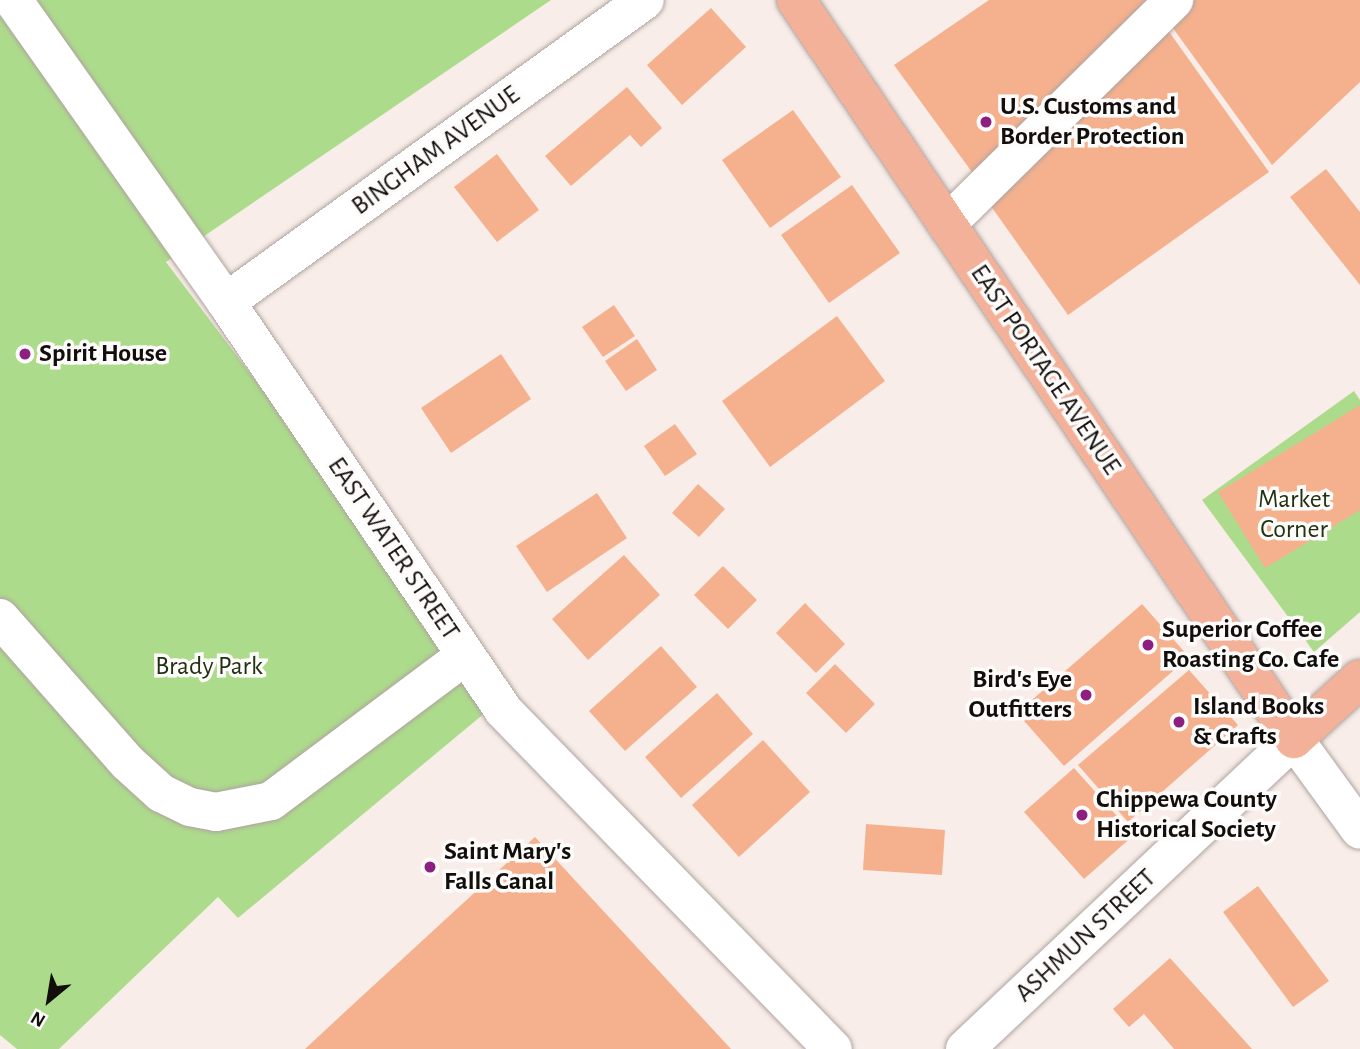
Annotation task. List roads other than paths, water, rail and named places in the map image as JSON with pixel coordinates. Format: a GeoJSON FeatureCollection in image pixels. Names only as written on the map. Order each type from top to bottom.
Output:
{"type":"FeatureCollection","features":[{"type":"Feature","properties":{"kind":"main road","name":"EAST PORTAGE AVENUE"},"geometry":{"type":"LineString","coordinates":[[796,0],[1294,739]]}},
{"type":"Feature","properties":{"kind":"main road","name":"ASHMUN STREET"},"geometry":{"type":"LineString","coordinates":[[1294,739],[1360,679]]}},
{"type":"Feature","properties":{"kind":"street","name":"EAST WATER STREET"},"geometry":{"type":"LineString","coordinates":[[13,0],[226,302],[503,710],[833,1049]]}},
{"type":"Feature","properties":{"kind":"street","name":"BINGHAM AVENUE"},"geometry":{"type":"LineString","coordinates":[[226,302],[645,0]]}},
{"type":"Feature","properties":{"kind":"street"},"geometry":{"type":"LineString","coordinates":[[947,224],[1174,0]]}},
{"type":"Feature","properties":{"kind":"street"},"geometry":{"type":"LineString","coordinates":[[0,618],[128,763],[161,793],[190,807],[216,812],[271,801],[465,656]]}},
{"type":"Feature","properties":{"kind":"street"},"geometry":{"type":"LineString","coordinates":[[1294,739],[1360,830]]}},
{"type":"Feature","properties":{"kind":"street","name":"ASHMUN STREET"},"geometry":{"type":"LineString","coordinates":[[965,1049],[1294,739]]}},
{"type":"Feature","properties":{"kind":"place","name":"U.S. Customs and Border Protection"},"geometry":{"type":"Point","coordinates":[986,122]}},
{"type":"Feature","properties":{"kind":"place","name":"Spirit House"},"geometry":{"type":"Point","coordinates":[25,354]}},
{"type":"Feature","properties":{"kind":"place","name":"Superior Coffee Roasting Co. Cafe"},"geometry":{"type":"Point","coordinates":[1148,645]}},
{"type":"Feature","properties":{"kind":"place","name":"Bird's Eye Outfitters"},"geometry":{"type":"Point","coordinates":[1086,695]}},
{"type":"Feature","properties":{"kind":"place","name":"Island Books & Crafts"},"geometry":{"type":"Point","coordinates":[1179,722]}},
{"type":"Feature","properties":{"kind":"place","name":"Chippewa County Historical Society"},"geometry":{"type":"Point","coordinates":[1082,815]}},
{"type":"Feature","properties":{"kind":"place","name":"Saint Mary's Falls Canal"},"geometry":{"type":"Point","coordinates":[430,867]}},
{"type":"Feature","properties":{"kind":"park label","name":"Market Corner"},"geometry":{"type":"Point","coordinates":[1294,515]}},
{"type":"Feature","properties":{"kind":"park label","name":"Brady Park"},"geometry":{"type":"Point","coordinates":[209,667]}}]}
